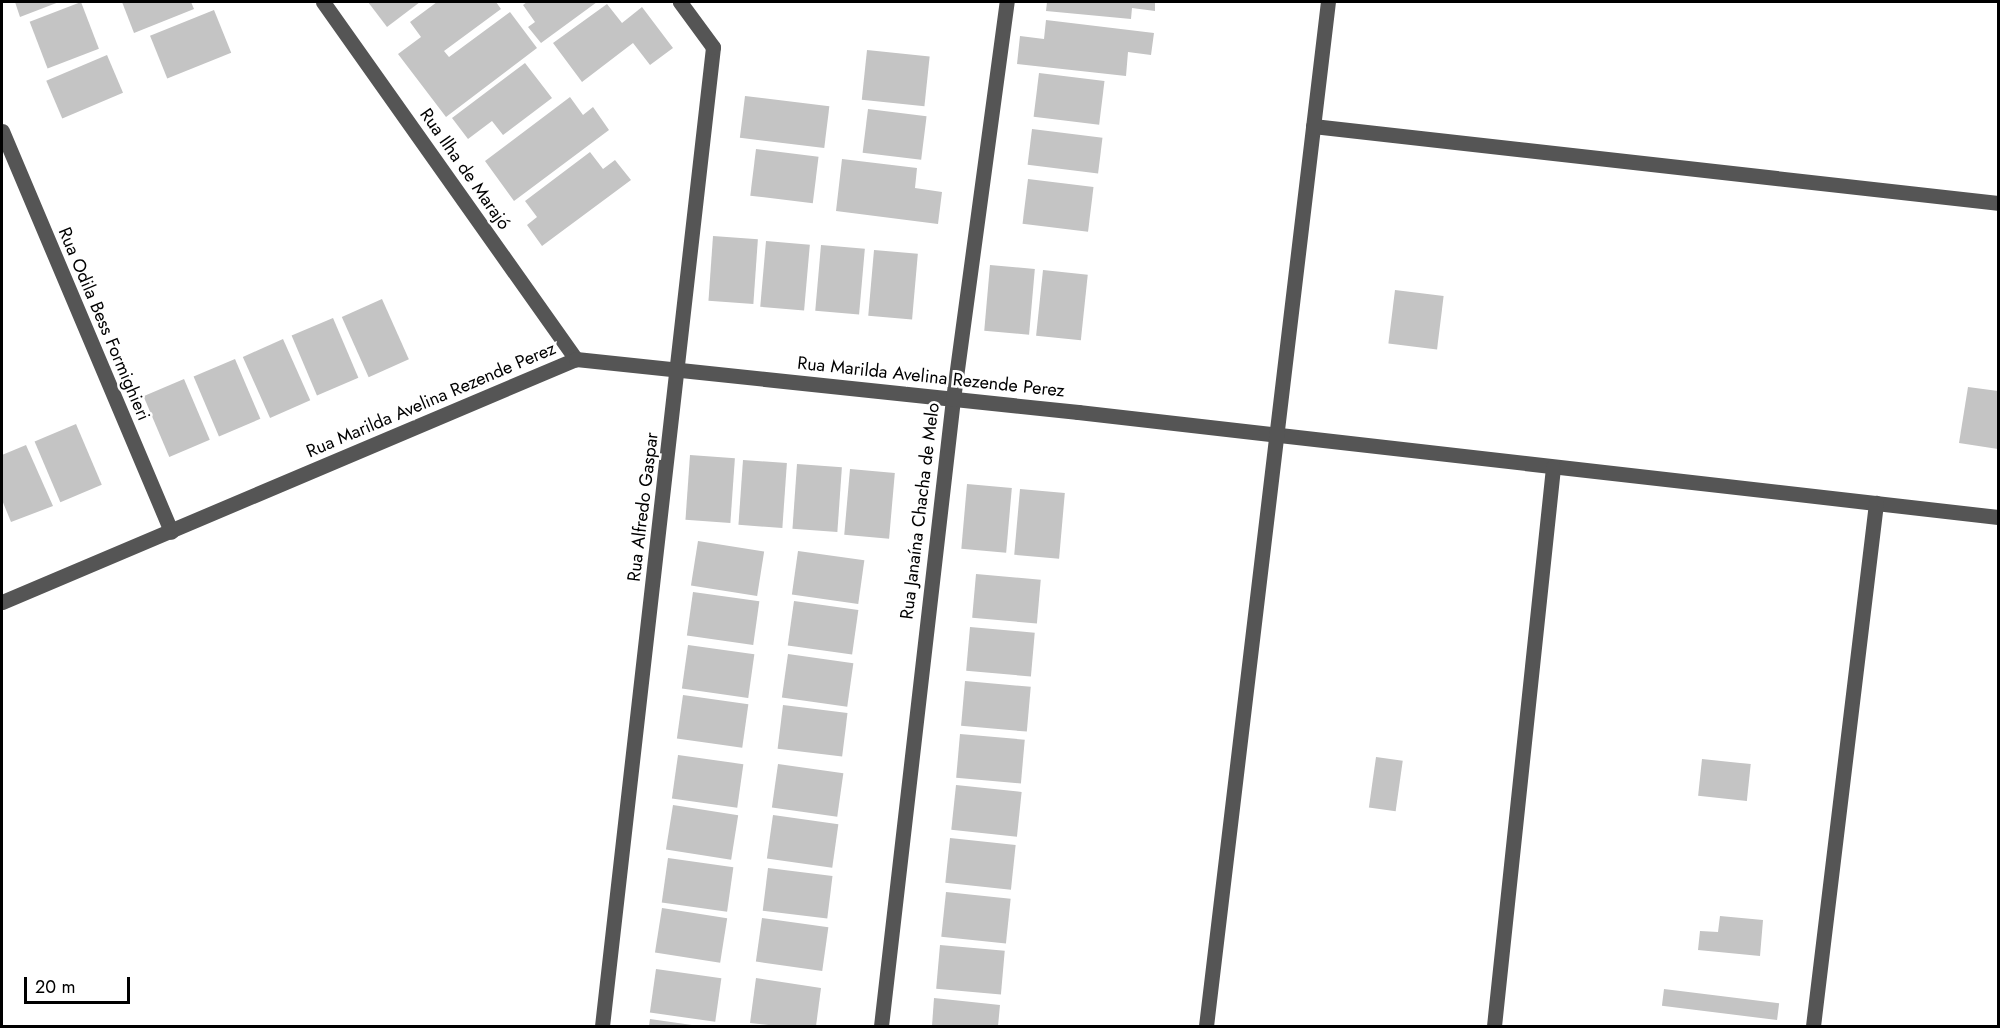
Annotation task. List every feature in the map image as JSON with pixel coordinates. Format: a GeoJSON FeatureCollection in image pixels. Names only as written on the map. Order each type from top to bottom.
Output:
{"type":"FeatureCollection","features":[{"type":"Feature","properties":{"kind":"street","name":"Rua Ilha de Marajó"},"geometry":{"type":"LineString","coordinates":[[323,2],[576,359]]}},
{"type":"Feature","properties":{"kind":"street","name":"Rua Alfredo Gaspar"},"geometry":{"type":"LineString","coordinates":[[602,1026],[713,47],[680,2]]}},
{"type":"Feature","properties":{"kind":"street","name":"Rua Janaína Chacha de Melo"},"geometry":{"type":"LineString","coordinates":[[881,1026],[953,399],[1007,2]]}},
{"type":"Feature","properties":{"kind":"street"},"geometry":{"type":"LineString","coordinates":[[1206,1026],[1328,2]]}},
{"type":"Feature","properties":{"kind":"street"},"geometry":{"type":"LineString","coordinates":[[1313,126],[1998,203]]}},
{"type":"Feature","properties":{"kind":"street","name":"Rua Odila Bess Formighieri"},"geometry":{"type":"LineString","coordinates":[[2,131],[171,532]]}},
{"type":"Feature","properties":{"kind":"street","name":"Rua Marilda Avelina Rezende Perez"},"geometry":{"type":"LineString","coordinates":[[2,602],[576,359],[1078,412],[1998,517]]}},
{"type":"Feature","properties":{"kind":"street"},"geometry":{"type":"LineString","coordinates":[[1494,1026],[1553,466]]}},
{"type":"Feature","properties":{"kind":"street"},"geometry":{"type":"LineString","coordinates":[[1813,1026],[1876,503]]}},
{"type":"Feature","properties":{"kind":"building"},"geometry":{"type":"Polygon","coordinates":[[[15,2],[59,2],[20,17],[15,2]]]}},
{"type":"Feature","properties":{"kind":"building"},"geometry":{"type":"Polygon","coordinates":[[[81,2],[99,49],[48,68],[30,22],[81,2]]]}},
{"type":"Feature","properties":{"kind":"building"},"geometry":{"type":"Polygon","coordinates":[[[122,2],[191,2],[194,9],[134,33],[122,2]]]}},
{"type":"Feature","properties":{"kind":"building"},"geometry":{"type":"Polygon","coordinates":[[[368,2],[420,2],[387,27],[368,2]]]}},
{"type":"Feature","properties":{"kind":"building"},"geometry":{"type":"Polygon","coordinates":[[[437,2],[496,2],[501,9],[444,51],[449,57],[510,12],[537,48],[446,117],[398,54],[421,37],[410,22],[437,2]]]}},
{"type":"Feature","properties":{"kind":"building"},"geometry":{"type":"Polygon","coordinates":[[[527,2],[597,2],[541,43],[528,27],[535,22],[523,5],[527,2]]]}},
{"type":"Feature","properties":{"kind":"building"},"geometry":{"type":"Polygon","coordinates":[[[1047,2],[1155,2],[1155,11],[1132,8],[1131,19],[1046,11],[1047,2]]]}},
{"type":"Feature","properties":{"kind":"building"},"geometry":{"type":"Polygon","coordinates":[[[607,4],[622,23],[642,7],[673,48],[650,65],[633,43],[582,82],[553,43],[607,4]]]}},
{"type":"Feature","properties":{"kind":"building"},"geometry":{"type":"Polygon","coordinates":[[[214,10],[231,53],[167,78],[150,36],[214,10]]]}},
{"type":"Feature","properties":{"kind":"building"},"geometry":{"type":"Polygon","coordinates":[[[1046,20],[1154,33],[1151,55],[1128,52],[1126,76],[1017,64],[1020,36],[1044,39],[1046,20]]]}},
{"type":"Feature","properties":{"kind":"building"},"geometry":{"type":"Polygon","coordinates":[[[867,50],[930,57],[924,106],[862,100],[867,50]]]}},
{"type":"Feature","properties":{"kind":"building"},"geometry":{"type":"Polygon","coordinates":[[[107,55],[123,93],[62,119],[46,81],[107,55]]]}},
{"type":"Feature","properties":{"kind":"building"},"geometry":{"type":"Polygon","coordinates":[[[525,63],[552,98],[503,135],[492,121],[468,139],[452,118],[525,63]]]}},
{"type":"Feature","properties":{"kind":"building"},"geometry":{"type":"Polygon","coordinates":[[[1039,73],[1105,81],[1099,125],[1034,117],[1039,73]]]}},
{"type":"Feature","properties":{"kind":"building"},"geometry":{"type":"Polygon","coordinates":[[[745,96],[829,106],[824,148],[740,138],[745,96]]]}},
{"type":"Feature","properties":{"kind":"building"},"geometry":{"type":"Polygon","coordinates":[[[570,97],[583,115],[593,107],[609,130],[514,201],[485,161],[570,97]]]}},
{"type":"Feature","properties":{"kind":"building"},"geometry":{"type":"Polygon","coordinates":[[[868,109],[927,116],[921,160],[863,153],[868,109]]]}},
{"type":"Feature","properties":{"kind":"building"},"geometry":{"type":"Polygon","coordinates":[[[1032,129],[1102,138],[1098,173],[1028,165],[1032,129]]]}},
{"type":"Feature","properties":{"kind":"building"},"geometry":{"type":"Polygon","coordinates":[[[756,149],[819,157],[813,203],[750,196],[756,149]]]}},
{"type":"Feature","properties":{"kind":"building"},"geometry":{"type":"Polygon","coordinates":[[[590,152],[603,169],[615,160],[631,180],[542,246],[527,225],[537,217],[525,201],[590,152]]]}},
{"type":"Feature","properties":{"kind":"building"},"geometry":{"type":"Polygon","coordinates":[[[842,159],[917,168],[915,188],[942,192],[938,224],[836,211],[842,159]]]}},
{"type":"Feature","properties":{"kind":"building"},"geometry":{"type":"Polygon","coordinates":[[[1028,179],[1094,187],[1088,232],[1023,224],[1028,179]]]}},
{"type":"Feature","properties":{"kind":"building"},"geometry":{"type":"Polygon","coordinates":[[[713,236],[758,239],[753,304],[708,301],[713,236]]]}},
{"type":"Feature","properties":{"kind":"building"},"geometry":{"type":"Polygon","coordinates":[[[766,241],[810,245],[804,311],[760,307],[766,241]]]}},
{"type":"Feature","properties":{"kind":"building"},"geometry":{"type":"Polygon","coordinates":[[[821,245],[865,249],[859,315],[815,311],[821,245]]]}},
{"type":"Feature","properties":{"kind":"building"},"geometry":{"type":"Polygon","coordinates":[[[874,250],[918,254],[912,320],[868,316],[874,250]]]}},
{"type":"Feature","properties":{"kind":"building"},"geometry":{"type":"Polygon","coordinates":[[[990,265],[1035,269],[1029,335],[984,331],[990,265]]]}},
{"type":"Feature","properties":{"kind":"building"},"geometry":{"type":"Polygon","coordinates":[[[1043,270],[1088,275],[1081,340],[1036,336],[1043,270]]]}},
{"type":"Feature","properties":{"kind":"building"},"geometry":{"type":"Polygon","coordinates":[[[1395,290],[1444,296],[1437,350],[1388,344],[1395,290]]]}},
{"type":"Feature","properties":{"kind":"building"},"geometry":{"type":"Polygon","coordinates":[[[382,299],[409,359],[369,377],[342,317],[382,299]]]}},
{"type":"Feature","properties":{"kind":"building"},"geometry":{"type":"Polygon","coordinates":[[[333,318],[358,378],[317,395],[292,336],[333,318]]]}},
{"type":"Feature","properties":{"kind":"building"},"geometry":{"type":"Polygon","coordinates":[[[283,339],[310,400],[270,418],[243,357],[283,339]]]}},
{"type":"Feature","properties":{"kind":"building"},"geometry":{"type":"Polygon","coordinates":[[[235,359],[260,419],[219,436],[194,377],[235,359]]]}},
{"type":"Feature","properties":{"kind":"building"},"geometry":{"type":"Polygon","coordinates":[[[184,379],[210,440],[169,457],[143,396],[184,379]]]}},
{"type":"Feature","properties":{"kind":"building"},"geometry":{"type":"Polygon","coordinates":[[[1968,387],[1998,391],[1998,449],[1959,443],[1968,387]]]}},
{"type":"Feature","properties":{"kind":"building"},"geometry":{"type":"Polygon","coordinates":[[[76,424],[102,485],[60,502],[35,442],[76,424]]]}},
{"type":"Feature","properties":{"kind":"building"},"geometry":{"type":"Polygon","coordinates":[[[26,445],[53,506],[11,522],[2,500],[2,455],[26,445]]]}},
{"type":"Feature","properties":{"kind":"building"},"geometry":{"type":"Polygon","coordinates":[[[690,455],[735,458],[730,523],[685,520],[690,455]]]}},
{"type":"Feature","properties":{"kind":"building"},"geometry":{"type":"Polygon","coordinates":[[[743,460],[787,463],[782,528],[738,525],[743,460]]]}},
{"type":"Feature","properties":{"kind":"building"},"geometry":{"type":"Polygon","coordinates":[[[797,464],[842,467],[837,532],[792,529],[797,464]]]}},
{"type":"Feature","properties":{"kind":"building"},"geometry":{"type":"Polygon","coordinates":[[[850,469],[895,473],[889,539],[844,535],[850,469]]]}},
{"type":"Feature","properties":{"kind":"building"},"geometry":{"type":"Polygon","coordinates":[[[967,484],[1012,488],[1006,553],[961,549],[967,484]]]}},
{"type":"Feature","properties":{"kind":"building"},"geometry":{"type":"Polygon","coordinates":[[[1020,489],[1065,493],[1059,559],[1014,555],[1020,489]]]}},
{"type":"Feature","properties":{"kind":"building"},"geometry":{"type":"Polygon","coordinates":[[[698,541],[764,551],[757,596],[691,585],[698,541]]]}},
{"type":"Feature","properties":{"kind":"building"},"geometry":{"type":"Polygon","coordinates":[[[798,551],[864,560],[858,604],[792,595],[798,551]]]}},
{"type":"Feature","properties":{"kind":"building"},"geometry":{"type":"Polygon","coordinates":[[[976,574],[1041,580],[1037,623],[972,618],[976,574]]]}},
{"type":"Feature","properties":{"kind":"building"},"geometry":{"type":"Polygon","coordinates":[[[693,592],[759,601],[753,645],[687,636],[693,592]]]}},
{"type":"Feature","properties":{"kind":"building"},"geometry":{"type":"Polygon","coordinates":[[[794,601],[858,610],[852,655],[788,646],[794,601]]]}},
{"type":"Feature","properties":{"kind":"building"},"geometry":{"type":"Polygon","coordinates":[[[970,627],[1035,633],[1031,676],[966,671],[970,627]]]}},
{"type":"Feature","properties":{"kind":"building"},"geometry":{"type":"Polygon","coordinates":[[[688,645],[754,654],[748,698],[682,689],[688,645]]]}},
{"type":"Feature","properties":{"kind":"building"},"geometry":{"type":"Polygon","coordinates":[[[788,654],[853,663],[847,707],[782,698],[788,654]]]}},
{"type":"Feature","properties":{"kind":"building"},"geometry":{"type":"Polygon","coordinates":[[[965,681],[1031,687],[1027,732],[961,726],[965,681]]]}},
{"type":"Feature","properties":{"kind":"building"},"geometry":{"type":"Polygon","coordinates":[[[683,695],[748,704],[742,748],[677,739],[683,695]]]}},
{"type":"Feature","properties":{"kind":"building"},"geometry":{"type":"Polygon","coordinates":[[[783,705],[848,713],[842,757],[778,749],[783,705]]]}},
{"type":"Feature","properties":{"kind":"building"},"geometry":{"type":"Polygon","coordinates":[[[960,734],[1025,740],[1021,783],[956,778],[960,734]]]}},
{"type":"Feature","properties":{"kind":"building"},"geometry":{"type":"Polygon","coordinates":[[[678,755],[743,764],[737,808],[672,799],[678,755]]]}},
{"type":"Feature","properties":{"kind":"building"},"geometry":{"type":"Polygon","coordinates":[[[1376,757],[1403,761],[1396,811],[1369,808],[1376,757]]]}},
{"type":"Feature","properties":{"kind":"building"},"geometry":{"type":"Polygon","coordinates":[[[1702,759],[1751,764],[1747,801],[1698,796],[1702,759]]]}},
{"type":"Feature","properties":{"kind":"building"},"geometry":{"type":"Polygon","coordinates":[[[778,764],[843,773],[837,817],[772,808],[778,764]]]}},
{"type":"Feature","properties":{"kind":"building"},"geometry":{"type":"Polygon","coordinates":[[[956,785],[1022,792],[1017,837],[951,830],[956,785]]]}},
{"type":"Feature","properties":{"kind":"building"},"geometry":{"type":"Polygon","coordinates":[[[673,805],[738,815],[731,860],[666,849],[673,805]]]}},
{"type":"Feature","properties":{"kind":"building"},"geometry":{"type":"Polygon","coordinates":[[[773,815],[838,824],[832,868],[767,859],[773,815]]]}},
{"type":"Feature","properties":{"kind":"building"},"geometry":{"type":"Polygon","coordinates":[[[950,838],[1016,845],[1011,890],[945,883],[950,838]]]}},
{"type":"Feature","properties":{"kind":"building"},"geometry":{"type":"Polygon","coordinates":[[[668,858],[733,867],[727,912],[662,903],[668,858]]]}},
{"type":"Feature","properties":{"kind":"building"},"geometry":{"type":"Polygon","coordinates":[[[768,868],[833,876],[827,919],[763,911],[768,868]]]}},
{"type":"Feature","properties":{"kind":"building"},"geometry":{"type":"Polygon","coordinates":[[[946,892],[1011,899],[1006,944],[941,937],[946,892]]]}},
{"type":"Feature","properties":{"kind":"building"},"geometry":{"type":"Polygon","coordinates":[[[662,908],[727,918],[720,963],[655,952],[662,908]]]}},
{"type":"Feature","properties":{"kind":"building"},"geometry":{"type":"Polygon","coordinates":[[[1720,916],[1763,920],[1760,956],[1698,950],[1700,931],[1718,932],[1720,916]]]}},
{"type":"Feature","properties":{"kind":"building"},"geometry":{"type":"Polygon","coordinates":[[[762,918],[828,927],[822,971],[756,962],[762,918]]]}},
{"type":"Feature","properties":{"kind":"building"},"geometry":{"type":"Polygon","coordinates":[[[940,945],[1005,951],[1001,994],[936,989],[940,945]]]}},
{"type":"Feature","properties":{"kind":"building"},"geometry":{"type":"Polygon","coordinates":[[[656,969],[721,978],[715,1022],[650,1013],[656,969]]]}},
{"type":"Feature","properties":{"kind":"building"},"geometry":{"type":"Polygon","coordinates":[[[756,978],[821,988],[816,1026],[750,1023],[756,978]]]}},
{"type":"Feature","properties":{"kind":"building"},"geometry":{"type":"Polygon","coordinates":[[[1664,989],[1779,1003],[1777,1020],[1662,1006],[1664,989]]]}},
{"type":"Feature","properties":{"kind":"building"},"geometry":{"type":"Polygon","coordinates":[[[934,998],[1000,1005],[998,1026],[932,1026],[934,998]]]}},
{"type":"Feature","properties":{"kind":"building"},"geometry":{"type":"Polygon","coordinates":[[[650,1019],[692,1025],[649,1026],[650,1019]]]}}]}
